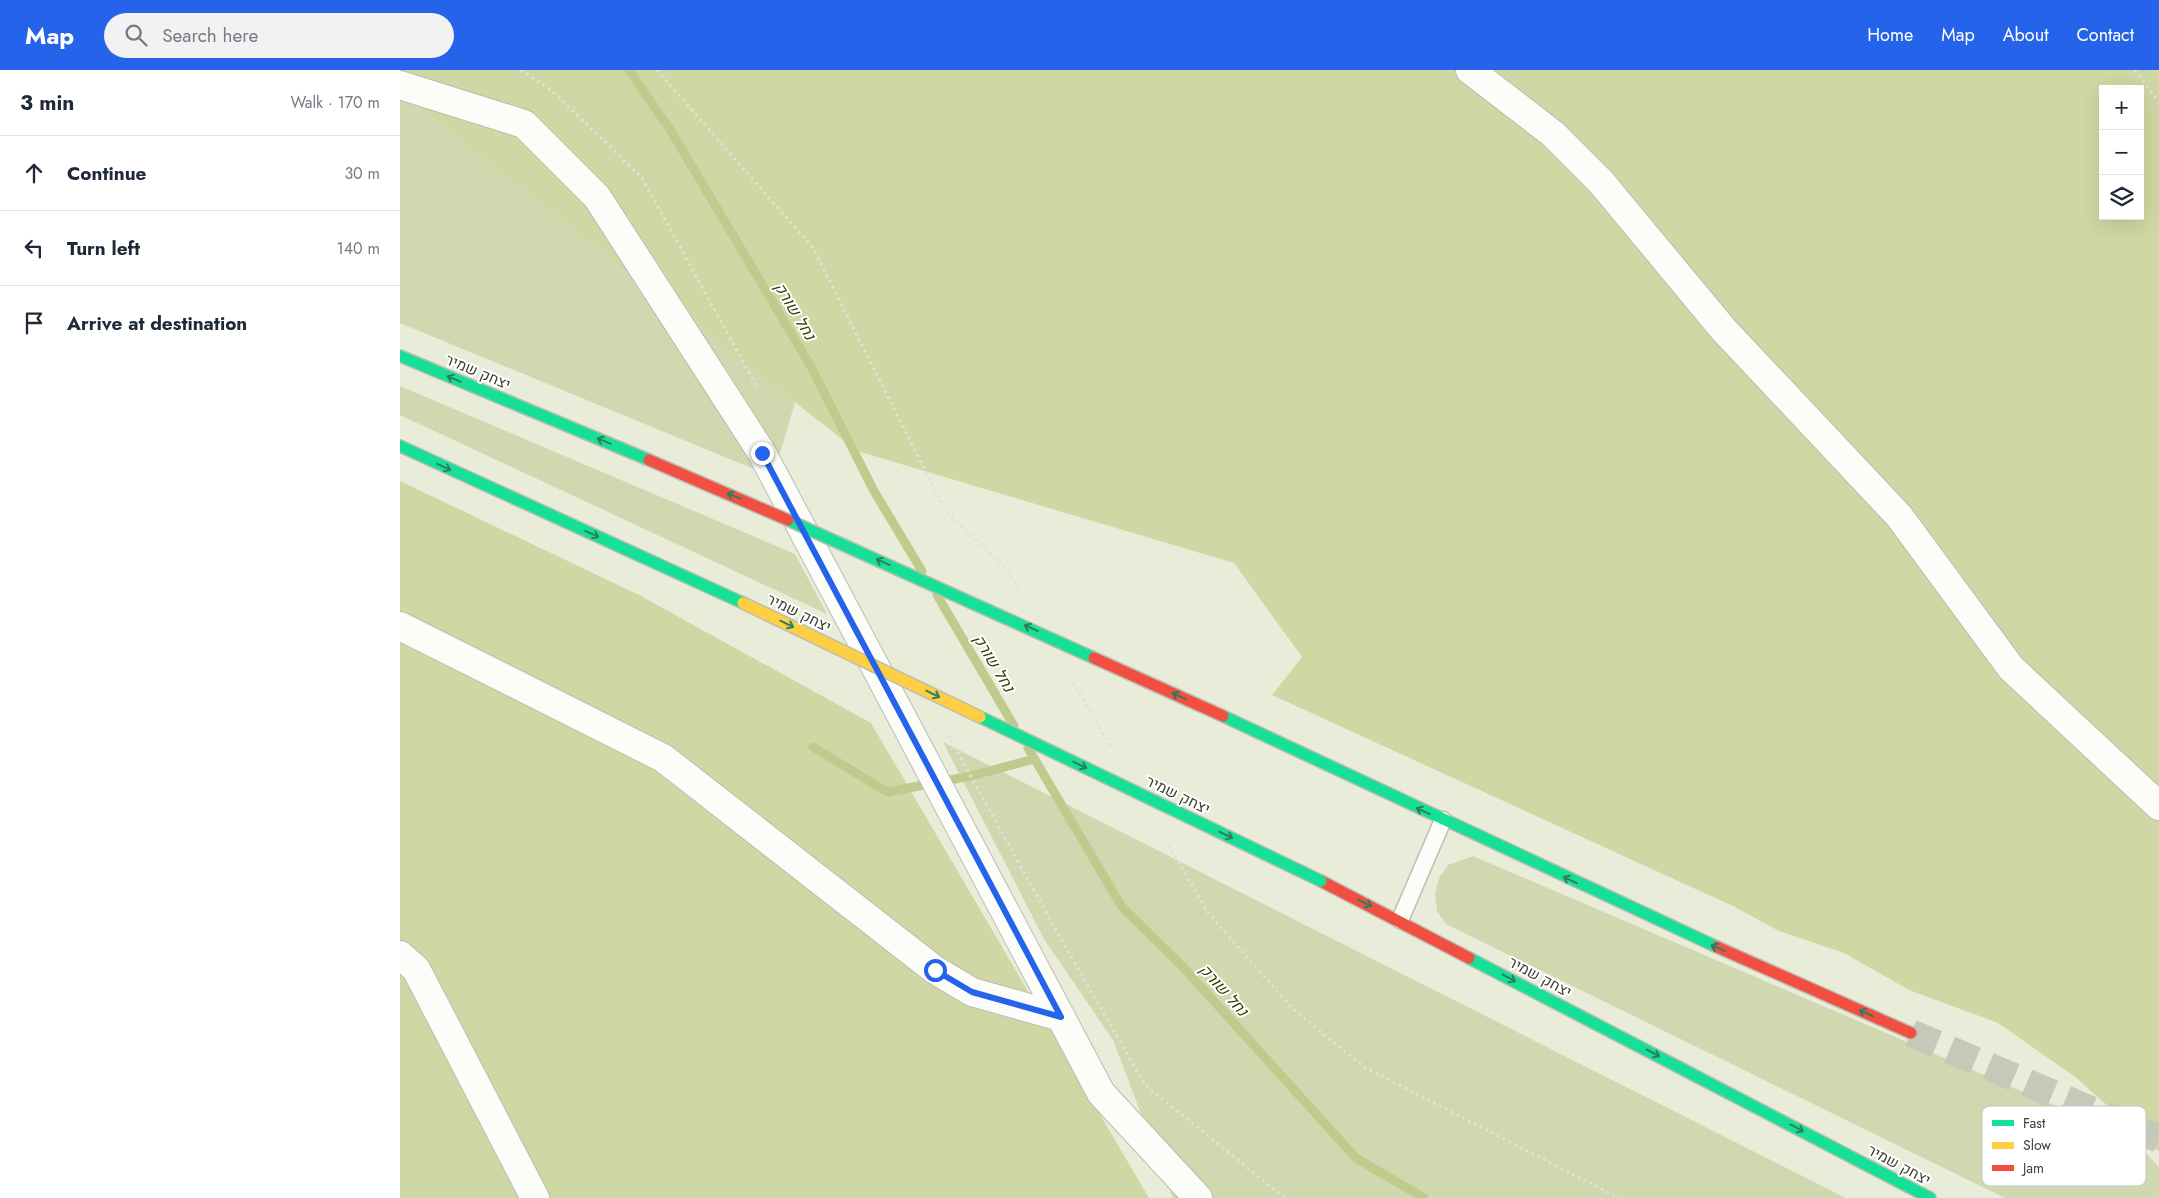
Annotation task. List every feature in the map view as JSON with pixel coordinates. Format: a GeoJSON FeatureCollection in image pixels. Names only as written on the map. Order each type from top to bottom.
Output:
{"type":"FeatureCollection","features":[{"type":"Feature","properties":{"kind":"highway","name":"יצחק שמיר"},"geometry":{"type":"LineString","coordinates":[[400,356],[765,509],[1223,716],[1674,928],[1911,1032]]}},
{"type":"Feature","properties":{"kind":"highway","name":"יצחק שמיר"},"geometry":{"type":"LineString","coordinates":[[400,446],[743,603],[1321,881],[1400,920],[1930,1198]]}},
{"type":"Feature","properties":{"kind":"street"},"geometry":{"type":"LineString","coordinates":[[1470,70],[1554,134],[1602,182],[1723,330],[1899,516],[2011,668],[2159,806]]}},
{"type":"Feature","properties":{"kind":"street"},"geometry":{"type":"LineString","coordinates":[[400,85],[524,124],[597,197],[762,453],[1101,1093],[1198,1198]]}},
{"type":"Feature","properties":{"kind":"street"},"geometry":{"type":"LineString","coordinates":[[400,626],[663,758],[935,970],[972,992],[1061,1017]]}},
{"type":"Feature","properties":{"kind":"street"},"geometry":{"type":"LineString","coordinates":[[400,955],[416,969],[535,1198]]}},
{"type":"Feature","properties":{"kind":"lane"},"geometry":{"type":"LineString","coordinates":[[1400,920],[1443,820]]}},
{"type":"Feature","properties":{"kind":"path"},"geometry":{"type":"LineString","coordinates":[[521,70],[550,90],[642,178],[756,386]]}},
{"type":"Feature","properties":{"kind":"path"},"geometry":{"type":"LineString","coordinates":[[2135,70],[2159,102]]}},
{"type":"Feature","properties":{"kind":"path"},"geometry":{"type":"LineString","coordinates":[[947,732],[1061,939],[1145,1085],[1285,1198]]}},
{"type":"Feature","properties":{"kind":"green space"},"geometry":{"type":"Polygon","coordinates":[[[400,70],[804,372],[773,477],[400,323],[400,70]]]}},
{"type":"Feature","properties":{"kind":"green space"},"geometry":{"type":"Polygon","coordinates":[[[400,70],[2159,70],[2159,1152],[2146,1140],[2146,1106],[2108,1106],[2074,1076],[1998,1023],[1909,990],[1844,953],[1779,931],[1735,907],[1272,695],[1302,657],[1234,563],[857,451],[400,92],[400,70]]]}},
{"type":"Feature","properties":{"kind":"green space"},"geometry":{"type":"Polygon","coordinates":[[[400,386],[795,554],[827,614],[400,415],[400,386]]]}},
{"type":"Feature","properties":{"kind":"green space"},"geometry":{"type":"Polygon","coordinates":[[[400,481],[641,596],[871,723],[1149,1198],[400,1198],[400,481]]]}},
{"type":"Feature","properties":{"kind":"green space"},"geometry":{"type":"Polygon","coordinates":[[[943,742],[1846,1198],[1173,1198],[1113,1040],[1044,939],[943,742]]]}},
{"type":"Feature","properties":{"kind":"green space"},"geometry":{"type":"Polygon","coordinates":[[[1473,856],[2056,1106],[1982,1106],[1982,1186],[2146,1186],[2146,1154],[2159,1167],[2159,1198],[2005,1198],[1446,924],[1437,911],[1435,893],[1439,878],[1448,865],[1473,856]]]}},
{"type":"Feature","properties":{"kind":"waterway","name":"נחל שורק"},"geometry":{"type":"LineString","coordinates":[[629,70],[671,131],[810,365],[874,491],[922,571]]}},
{"type":"Feature","properties":{"kind":"waterway","name":"נחל שורק"},"geometry":{"type":"LineString","coordinates":[[937,595],[1014,726]]}},
{"type":"Feature","properties":{"kind":"waterway"},"geometry":{"type":"LineString","coordinates":[[813,747],[887,792],[971,776],[1034,759]]}},
{"type":"Feature","properties":{"kind":"waterway","name":"נחל שורק"},"geometry":{"type":"LineString","coordinates":[[1028,748],[1122,907],[1182,966],[1356,1158],[1424,1198]]}},
{"type":"Feature","properties":{"kind":"tunnel"},"geometry":{"type":"LineString","coordinates":[[1911,1033],[2082,1106]]}},
{"type":"Feature","properties":{"kind":"tunnel"},"geometry":{"type":"LineString","coordinates":[[2146,1133],[2159,1139]]}},
{"type":"Feature","properties":{"kind":"traffic: fast"},"geometry":{"type":"LineString","coordinates":[[400,356],[649,460]]}},
{"type":"Feature","properties":{"kind":"traffic: fast"},"geometry":{"type":"LineString","coordinates":[[400,446],[743,603]]}},
{"type":"Feature","properties":{"kind":"traffic: fast"},"geometry":{"type":"LineString","coordinates":[[788,520],[1094,658]]}},
{"type":"Feature","properties":{"kind":"traffic: fast"},"geometry":{"type":"LineString","coordinates":[[1223,716],[1717,947]]}},
{"type":"Feature","properties":{"kind":"traffic: fast"},"geometry":{"type":"LineString","coordinates":[[980,717],[1321,881]]}},
{"type":"Feature","properties":{"kind":"traffic: fast"},"geometry":{"type":"LineString","coordinates":[[1469,958],[1930,1198]]}},
{"type":"Feature","properties":{"kind":"traffic: jam"},"geometry":{"type":"LineString","coordinates":[[649,460],[788,520]]}},
{"type":"Feature","properties":{"kind":"traffic: jam"},"geometry":{"type":"LineString","coordinates":[[1094,658],[1223,716]]}},
{"type":"Feature","properties":{"kind":"traffic: jam"},"geometry":{"type":"LineString","coordinates":[[1321,881],[1469,958]]}},
{"type":"Feature","properties":{"kind":"traffic: jam"},"geometry":{"type":"LineString","coordinates":[[1717,947],[1911,1033]]}},
{"type":"Feature","properties":{"kind":"traffic: slow"},"geometry":{"type":"LineString","coordinates":[[743,603],[980,717]]}},
{"type":"Feature","properties":{"kind":"route"},"geometry":{"type":"LineString","coordinates":[[762,453],[1061,1017],[972,992],[935,970]]}}]}
